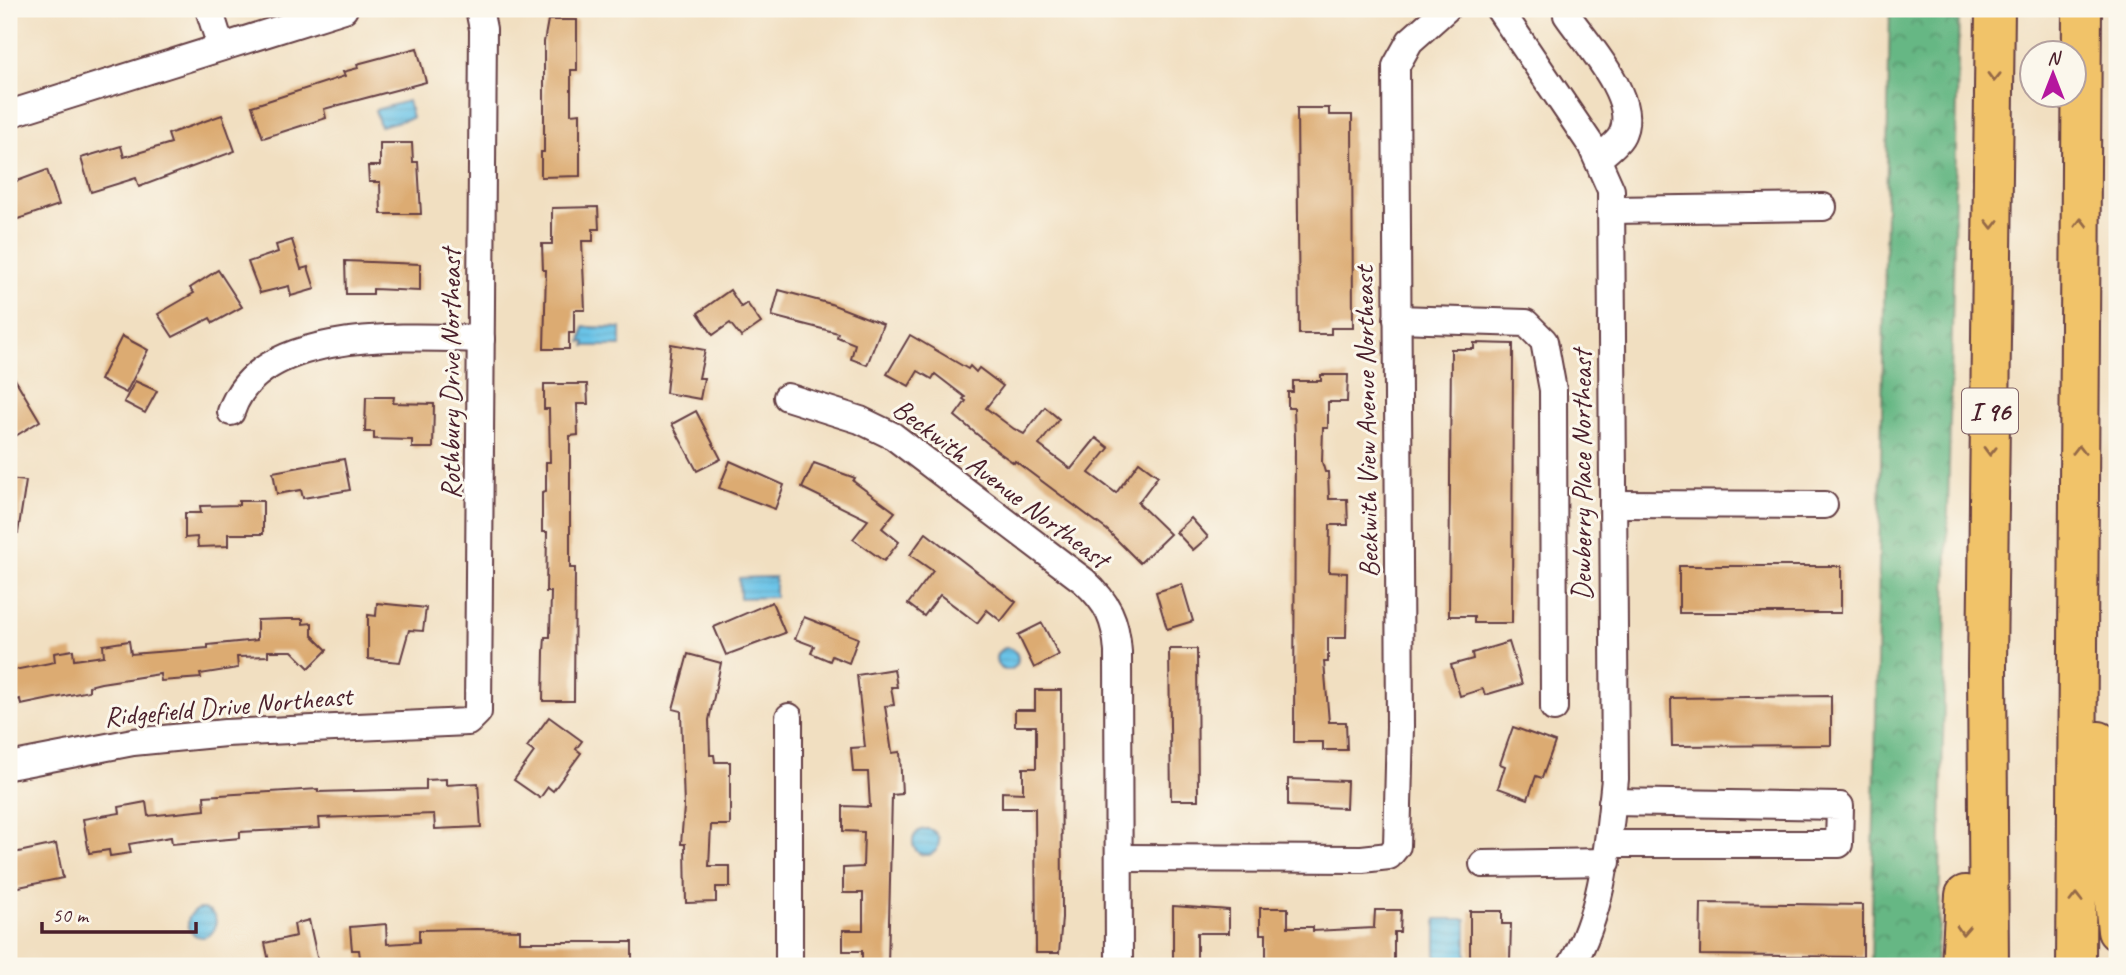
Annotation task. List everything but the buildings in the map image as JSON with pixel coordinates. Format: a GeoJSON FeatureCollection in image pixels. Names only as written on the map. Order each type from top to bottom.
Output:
{"type":"FeatureCollection","features":[{"type":"Feature","properties":{"kind":"highway","name":"I 96"},"geometry":{"type":"LineString","coordinates":[[1989,966],[1987,667],[1995,9]]}},
{"type":"Feature","properties":{"kind":"highway"},"geometry":{"type":"LineString","coordinates":[[2076,966],[2082,9]]}},
{"type":"Feature","properties":{"kind":"highway"},"geometry":{"type":"LineString","coordinates":[[2079,488],[2117,931]]}},
{"type":"Feature","properties":{"kind":"highway"},"geometry":{"type":"LineString","coordinates":[[1961,966],[1972,774],[1987,667]]}},
{"type":"Feature","properties":{"kind":"street"},"geometry":{"type":"LineString","coordinates":[[209,9],[221,47]]}},
{"type":"Feature","properties":{"kind":"street"},"geometry":{"type":"LineString","coordinates":[[9,114],[344,9]]}},
{"type":"Feature","properties":{"kind":"street","name":"Rothbury Drive Northeast"},"geometry":{"type":"LineString","coordinates":[[454,723],[468,722],[478,712],[480,697],[483,29],[479,9]]}},
{"type":"Feature","properties":{"kind":"street","name":"Beckwith View Avenue Northeast"},"geometry":{"type":"LineString","coordinates":[[1120,858],[1362,859],[1394,854],[1399,835],[1400,794],[1396,66],[1410,41],[1446,9]]}},
{"type":"Feature","properties":{"kind":"street","name":"Dewberry Place Northeast"},"geometry":{"type":"LineString","coordinates":[[1499,9],[1598,159],[1611,190],[1612,802],[1607,853],[1585,942],[1576,964]]}},
{"type":"Feature","properties":{"kind":"street"},"geometry":{"type":"LineString","coordinates":[[1567,15],[1620,92],[1626,108],[1623,133],[1598,159]]}},
{"type":"Feature","properties":{"kind":"street"},"geometry":{"type":"LineString","coordinates":[[1611,210],[1823,206]]}},
{"type":"Feature","properties":{"kind":"street"},"geometry":{"type":"LineString","coordinates":[[1397,320],[1526,323],[1544,341],[1553,390],[1554,708]]}},
{"type":"Feature","properties":{"kind":"street"},"geometry":{"type":"LineString","coordinates":[[231,412],[248,384],[281,359],[325,344],[373,337],[481,339]]}},
{"type":"Feature","properties":{"kind":"street","name":"Beckwith Avenue Northeast"},"geometry":{"type":"LineString","coordinates":[[787,397],[860,420],[893,436],[1084,582],[1107,604],[1115,623],[1118,652],[1119,966]]}},
{"type":"Feature","properties":{"kind":"street"},"geometry":{"type":"LineString","coordinates":[[1613,504],[1824,505]]}},
{"type":"Feature","properties":{"kind":"street"},"geometry":{"type":"LineString","coordinates":[[789,717],[789,966]]}},
{"type":"Feature","properties":{"kind":"street","name":"Ridgefield Drive Northeast"},"geometry":{"type":"LineString","coordinates":[[9,766],[133,743],[225,733],[454,723]]}},
{"type":"Feature","properties":{"kind":"street"},"geometry":{"type":"LineString","coordinates":[[1483,864],[1607,853],[1839,844],[1840,806],[1612,802]]}},
{"type":"Feature","properties":{"kind":"green space"},"geometry":{"type":"Polygon","coordinates":[[[1890,9],[1959,9],[1939,925],[1935,966],[1871,966],[1890,9]]]}},
{"type":"Feature","properties":{"kind":"water"},"geometry":{"type":"Polygon","coordinates":[[[408,101],[412,118],[380,126],[375,110],[408,101]]]}},
{"type":"Feature","properties":{"kind":"water"},"geometry":{"type":"Polygon","coordinates":[[[584,327],[621,328],[621,346],[585,346],[585,342],[581,342],[584,327]]]}},
{"type":"Feature","properties":{"kind":"water"},"geometry":{"type":"Polygon","coordinates":[[[775,577],[775,597],[740,598],[739,578],[775,577]]]}},
{"type":"Feature","properties":{"kind":"water"},"geometry":{"type":"Polygon","coordinates":[[[1003,648],[1011,648],[1018,655],[1018,663],[1011,670],[1003,670],[996,663],[996,655],[1003,648]]]}},
{"type":"Feature","properties":{"kind":"water"},"geometry":{"type":"Polygon","coordinates":[[[926,829],[935,833],[939,842],[935,851],[926,855],[917,851],[913,842],[917,833],[926,829]]]}},
{"type":"Feature","properties":{"kind":"water"},"geometry":{"type":"Polygon","coordinates":[[[202,909],[212,913],[216,923],[212,933],[202,937],[192,933],[188,923],[192,913],[202,909]]]}},
{"type":"Feature","properties":{"kind":"water"},"geometry":{"type":"Polygon","coordinates":[[[1436,919],[1466,919],[1466,966],[1436,966],[1436,919]]]}}]}
